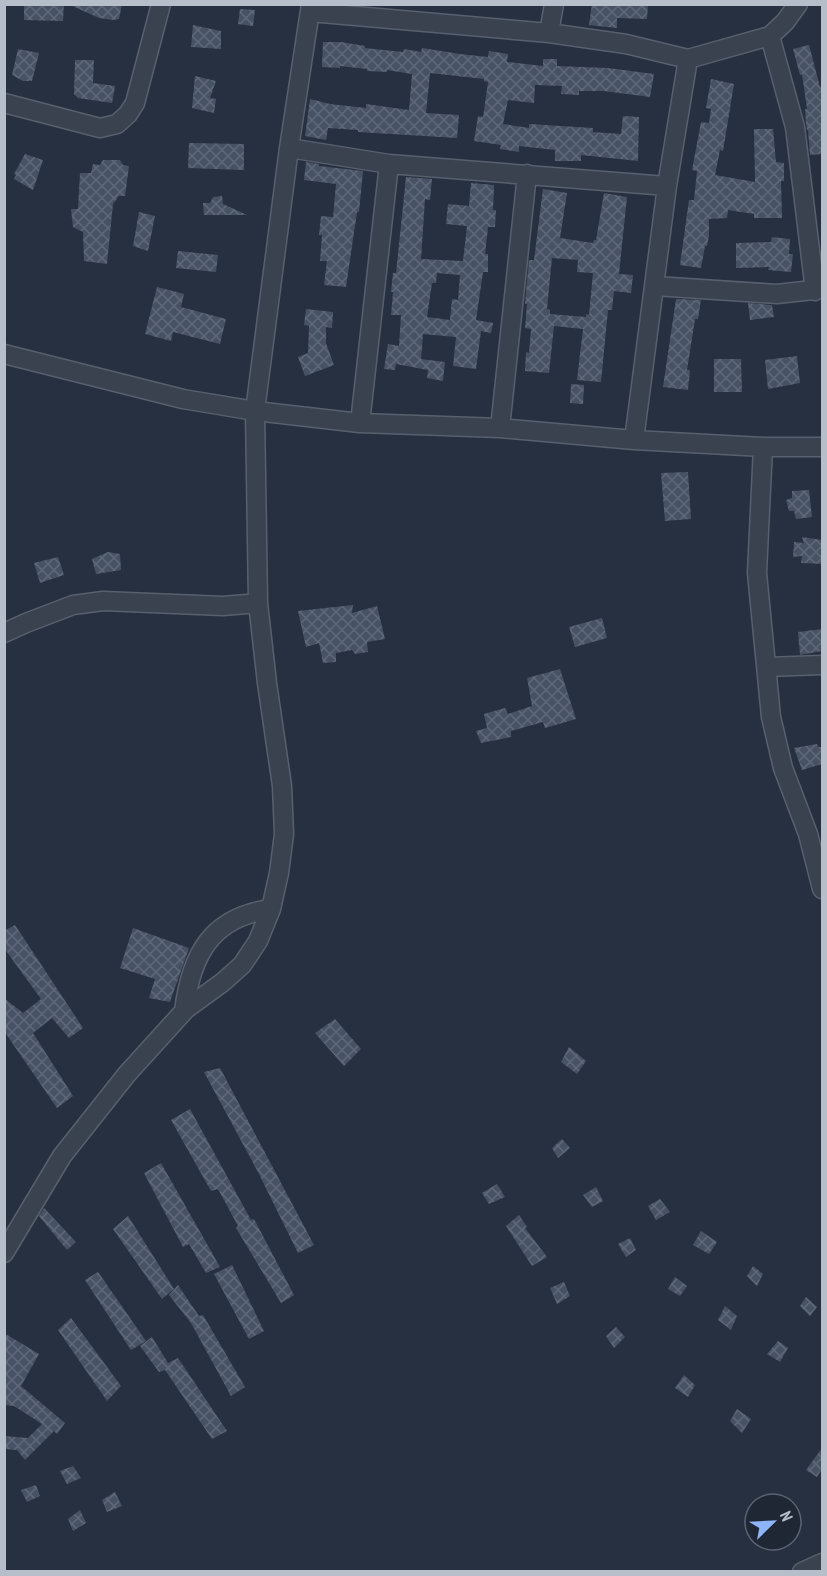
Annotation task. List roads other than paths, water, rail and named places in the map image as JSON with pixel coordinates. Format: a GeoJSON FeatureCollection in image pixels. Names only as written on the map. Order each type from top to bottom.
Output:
{"type":"FeatureCollection","features":[{"type":"Feature","properties":{"kind":"street"},"geometry":{"type":"LineString","coordinates":[[4,103],[100,128],[117,124],[135,104],[161,4]]}},
{"type":"Feature","properties":{"kind":"street"},"geometry":{"type":"LineString","coordinates":[[549,33],[554,4]]}},
{"type":"Feature","properties":{"kind":"street"},"geometry":{"type":"LineString","coordinates":[[4,1253],[62,1156],[127,1074],[184,1011],[223,982],[242,964],[258,940],[271,909],[285,834],[282,786],[258,603],[255,411],[289,148],[310,8],[549,33],[626,44],[688,59],[770,36],[785,22],[798,4]]}},
{"type":"Feature","properties":{"kind":"street"},"geometry":{"type":"LineString","coordinates":[[655,286],[777,294],[819,290],[795,127],[770,36]]}},
{"type":"Feature","properties":{"kind":"street"},"geometry":{"type":"LineString","coordinates":[[634,440],[667,186],[688,59]]}},
{"type":"Feature","properties":{"kind":"street"},"geometry":{"type":"LineString","coordinates":[[289,148],[389,164],[667,186]]}},
{"type":"Feature","properties":{"kind":"street"},"geometry":{"type":"LineString","coordinates":[[360,423],[389,164]]}},
{"type":"Feature","properties":{"kind":"street"},"geometry":{"type":"LineString","coordinates":[[500,428],[527,174]]}},
{"type":"Feature","properties":{"kind":"street"},"geometry":{"type":"LineString","coordinates":[[4,354],[183,399],[255,411],[360,423],[500,428],[634,440],[763,447],[822,447]]}},
{"type":"Feature","properties":{"kind":"street"},"geometry":{"type":"LineString","coordinates":[[763,447],[757,573],[771,717],[783,768],[815,833],[822,889]]}},
{"type":"Feature","properties":{"kind":"street"},"geometry":{"type":"LineString","coordinates":[[4,633],[26,622],[73,605],[104,601],[223,606],[258,603]]}},
{"type":"Feature","properties":{"kind":"street"},"geometry":{"type":"LineString","coordinates":[[767,667],[822,665]]}},
{"type":"Feature","properties":{"kind":"street"},"geometry":{"type":"LineString","coordinates":[[184,1011],[195,962],[207,941],[225,925],[244,915],[271,909]]}},
{"type":"Feature","properties":{"kind":"street"},"geometry":{"type":"LineString","coordinates":[[802,1572],[822,1563]]}}]}
